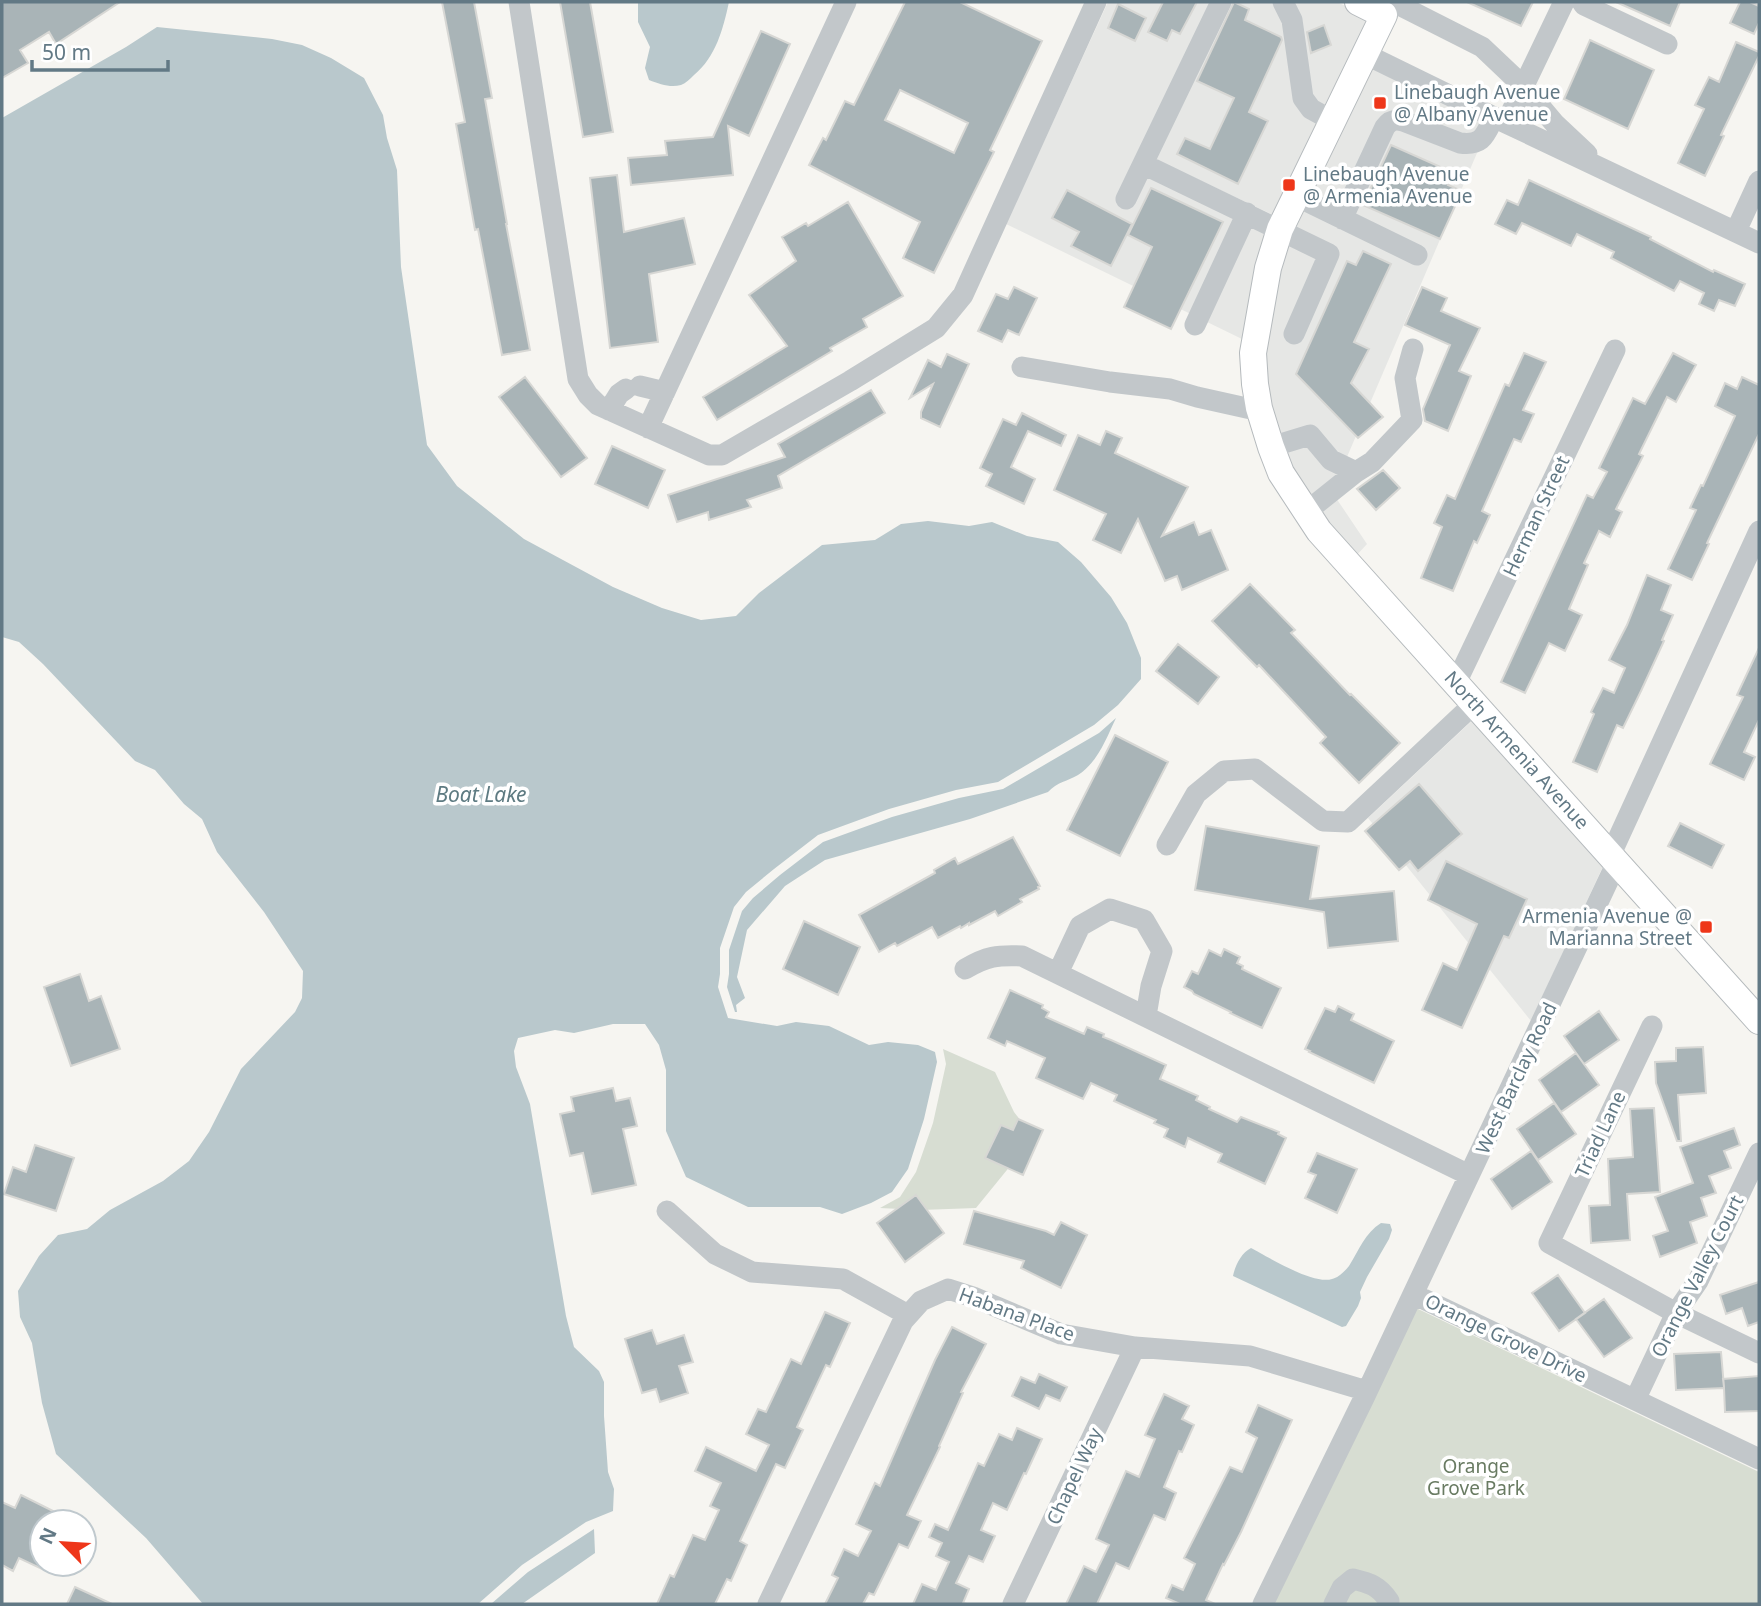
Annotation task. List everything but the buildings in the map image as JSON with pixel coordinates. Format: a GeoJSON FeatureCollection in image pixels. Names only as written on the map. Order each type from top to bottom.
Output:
{"type":"FeatureCollection","features":[{"type":"Feature","properties":{"kind":"main road"},"geometry":{"type":"LineString","coordinates":[[1359,2],[1389,6]]}},
{"type":"Feature","properties":{"kind":"main road","name":"North Armenia Avenue"},"geometry":{"type":"LineString","coordinates":[[1389,6],[1280,229],[1268,268],[1253,353],[1260,411],[1271,447],[1281,473],[1319,531],[1759,1021]]}},
{"type":"Feature","properties":{"kind":"street"},"geometry":{"type":"LineString","coordinates":[[519,2],[578,379],[588,396],[598,405],[709,455],[722,455],[850,382],[936,328],[963,295],[1096,2]]}},
{"type":"Feature","properties":{"kind":"street"},"geometry":{"type":"LineString","coordinates":[[648,428],[846,2]]}},
{"type":"Feature","properties":{"kind":"street"},"geometry":{"type":"LineString","coordinates":[[1126,199],[1221,2]]}},
{"type":"Feature","properties":{"kind":"street"},"geometry":{"type":"LineString","coordinates":[[1283,2],[1292,20],[1303,98],[1311,109],[1332,121]]}},
{"type":"Feature","properties":{"kind":"street"},"geometry":{"type":"LineString","coordinates":[[1342,219],[1389,122],[1404,121],[1460,143],[1470,145],[1479,142],[1500,120],[1524,86],[1564,2]]}},
{"type":"Feature","properties":{"kind":"street"},"geometry":{"type":"LineString","coordinates":[[1582,2],[1667,44]]}},
{"type":"Feature","properties":{"kind":"street"},"geometry":{"type":"LineString","coordinates":[[1389,6],[1482,47],[1524,86],[1555,124],[1601,168]]}},
{"type":"Feature","properties":{"kind":"street"},"geometry":{"type":"LineString","coordinates":[[1365,54],[1759,243]]}},
{"type":"Feature","properties":{"kind":"street"},"geometry":{"type":"LineString","coordinates":[[1143,164],[1329,254],[1294,334]]}},
{"type":"Feature","properties":{"kind":"street"},"geometry":{"type":"LineString","coordinates":[[1736,231],[1759,180]]}},
{"type":"Feature","properties":{"kind":"street"},"geometry":{"type":"LineString","coordinates":[[1296,196],[1418,255]]}},
{"type":"Feature","properties":{"kind":"street"},"geometry":{"type":"LineString","coordinates":[[1195,324],[1247,213]]}},
{"type":"Feature","properties":{"kind":"street"},"geometry":{"type":"LineString","coordinates":[[1306,512],[1372,462],[1412,420],[1405,378],[1413,349]]}},
{"type":"Feature","properties":{"kind":"street","name":"Herman Street"},"geometry":{"type":"LineString","coordinates":[[1457,683],[1615,350]]}},
{"type":"Feature","properties":{"kind":"street"},"geometry":{"type":"LineString","coordinates":[[1022,367],[1170,389],[1260,411]]}},
{"type":"Feature","properties":{"kind":"street"},"geometry":{"type":"LineString","coordinates":[[609,410],[619,394],[633,388],[665,392]]}},
{"type":"Feature","properties":{"kind":"street"},"geometry":{"type":"LineString","coordinates":[[1271,447],[1310,435],[1331,460],[1356,472]]}},
{"type":"Feature","properties":{"kind":"street","name":"West Barclay Road"},"geometry":{"type":"LineString","coordinates":[[1413,1294],[1614,858],[1759,531]]}},
{"type":"Feature","properties":{"kind":"street"},"geometry":{"type":"LineString","coordinates":[[1167,845],[1196,794],[1224,771],[1255,769],[1323,821],[1348,822],[1475,703]]}},
{"type":"Feature","properties":{"kind":"street"},"geometry":{"type":"LineString","coordinates":[[1058,973],[1080,926],[1110,909],[1144,920],[1161,951],[1150,986],[1146,1016]]}},
{"type":"Feature","properties":{"kind":"street"},"geometry":{"type":"LineString","coordinates":[[964,969],[997,955],[1022,956],[1469,1175]]}},
{"type":"Feature","properties":{"kind":"street","name":"Triad Lane"},"geometry":{"type":"LineString","coordinates":[[1652,1026],[1549,1243],[1676,1313]]}},
{"type":"Feature","properties":{"kind":"street","name":"Orange Valley Court"},"geometry":{"type":"LineString","coordinates":[[1635,1400],[1676,1313],[1698,1281],[1759,1153]]}},
{"type":"Feature","properties":{"kind":"street"},"geometry":{"type":"LineString","coordinates":[[667,1211],[715,1254],[752,1272],[843,1279],[908,1315]]}},
{"type":"Feature","properties":{"kind":"street","name":"Habana Place"},"geometry":{"type":"LineString","coordinates":[[768,1604],[903,1321],[921,1301],[948,1289],[974,1297],[1061,1334],[1135,1347],[1250,1356],[1367,1391]]}},
{"type":"Feature","properties":{"kind":"street","name":"Orange Grove Drive"},"geometry":{"type":"LineString","coordinates":[[1263,1604],[1413,1294],[1759,1459]]}},
{"type":"Feature","properties":{"kind":"street"},"geometry":{"type":"LineString","coordinates":[[1676,1313],[1759,1353]]}},
{"type":"Feature","properties":{"kind":"street","name":"Chapel Way"},"geometry":{"type":"LineString","coordinates":[[1013,1604],[1135,1347]]}},
{"type":"Feature","properties":{"kind":"street"},"geometry":{"type":"LineString","coordinates":[[1334,1604],[1342,1588],[1353,1579],[1382,1590],[1389,1601],[1388,1604]]}},
{"type":"Feature","properties":{"kind":"shaded area"},"geometry":{"type":"Polygon","coordinates":[[[1108,2],[1337,2],[1371,18],[1275,216],[1138,151],[1267,233],[1242,339],[1006,224],[1108,2]]]}},
{"type":"Feature","properties":{"kind":"shaded area"},"geometry":{"type":"Polygon","coordinates":[[[1371,67],[1489,125],[1332,492],[1367,544],[1355,557],[1327,526],[1291,470],[1271,412],[1263,354],[1278,271],[1290,233],[1371,67]]]}},
{"type":"Feature","properties":{"kind":"shaded area"},"geometry":{"type":"Polygon","coordinates":[[[1475,718],[1605,862],[1531,1021],[1368,818],[1475,718]]]}},
{"type":"Feature","properties":{"kind":"green space"},"geometry":{"type":"Polygon","coordinates":[[[943,1049],[995,1072],[1021,1121],[1011,1165],[976,1208],[880,1208],[900,1197],[916,1172],[933,1123],[946,1064],[943,1049]]]}},
{"type":"Feature","properties":{"kind":"green space","name":"Orange Grove Park"},"geometry":{"type":"Polygon","coordinates":[[[1416,1308],[1759,1472],[1759,1604],[1273,1604],[1416,1308]]]}},
{"type":"Feature","properties":{"kind":"water"},"geometry":{"type":"Polygon","coordinates":[[[638,2],[729,2],[721,32],[708,60],[683,84],[669,86],[649,80],[645,68],[650,47],[638,22],[638,2]]]}},
{"type":"Feature","properties":{"kind":"water","name":"Boat Lake"},"geometry":{"type":"Polygon","coordinates":[[[157,27],[272,39],[302,45],[331,58],[364,78],[383,115],[397,170],[401,267],[427,445],[457,486],[524,539],[613,587],[662,608],[701,620],[736,616],[759,593],[822,545],[875,540],[901,524],[928,521],[969,526],[992,522],[1027,536],[1058,542],[1081,562],[1111,597],[1127,623],[1141,658],[1141,679],[1118,705],[1094,725],[998,782],[956,790],[889,809],[818,835],[746,892],[734,907],[720,948],[718,987],[728,1018],[777,1026],[796,1022],[829,1026],[869,1045],[888,1042],[918,1045],[935,1052],[937,1062],[924,1119],[908,1169],[892,1192],[842,1214],[820,1207],[748,1207],[686,1177],[666,1131],[666,1070],[659,1045],[645,1024],[613,1024],[574,1033],[555,1030],[518,1038],[514,1051],[516,1067],[530,1104],[566,1316],[574,1347],[599,1371],[604,1382],[608,1472],[614,1489],[613,1511],[586,1522],[522,1565],[478,1604],[203,1604],[146,1538],[56,1454],[42,1403],[32,1343],[20,1317],[18,1291],[39,1256],[58,1235],[87,1229],[110,1210],[163,1181],[189,1161],[209,1132],[241,1069],[295,1012],[302,998],[303,971],[264,912],[217,852],[202,819],[184,804],[155,770],[135,761],[19,642],[2,637],[2,118],[157,27]]]}},
{"type":"Feature","properties":{"kind":"water"},"geometry":{"type":"Polygon","coordinates":[[[1116,718],[1101,750],[1091,764],[1078,775],[1048,792],[970,819],[825,860],[785,886],[747,930],[737,977],[745,998],[736,1005],[735,1012],[727,987],[729,950],[742,911],[780,875],[823,842],[892,817],[1003,789],[1099,733],[1116,718]]]}},
{"type":"Feature","properties":{"kind":"water"},"geometry":{"type":"Polygon","coordinates":[[[1381,1223],[1390,1224],[1392,1230],[1389,1239],[1367,1277],[1360,1292],[1358,1306],[1346,1326],[1342,1327],[1233,1276],[1239,1260],[1251,1248],[1314,1278],[1334,1278],[1347,1268],[1366,1237],[1381,1223]]]}},
{"type":"Feature","properties":{"kind":"water"},"geometry":{"type":"Polygon","coordinates":[[[594,1529],[595,1553],[522,1604],[491,1604],[528,1572],[594,1529]]]}},
{"type":"Feature","properties":{"kind":"place","name":"Linebaugh Avenue @ Albany Avenue"},"geometry":{"type":"Point","coordinates":[1380,103]}},
{"type":"Feature","properties":{"kind":"place","name":"Linebaugh Avenue @ Armenia Avenue"},"geometry":{"type":"Point","coordinates":[1289,185]}},
{"type":"Feature","properties":{"kind":"place","name":"Armenia Avenue @ Marianna Street"},"geometry":{"type":"Point","coordinates":[1706,927]}}]}
